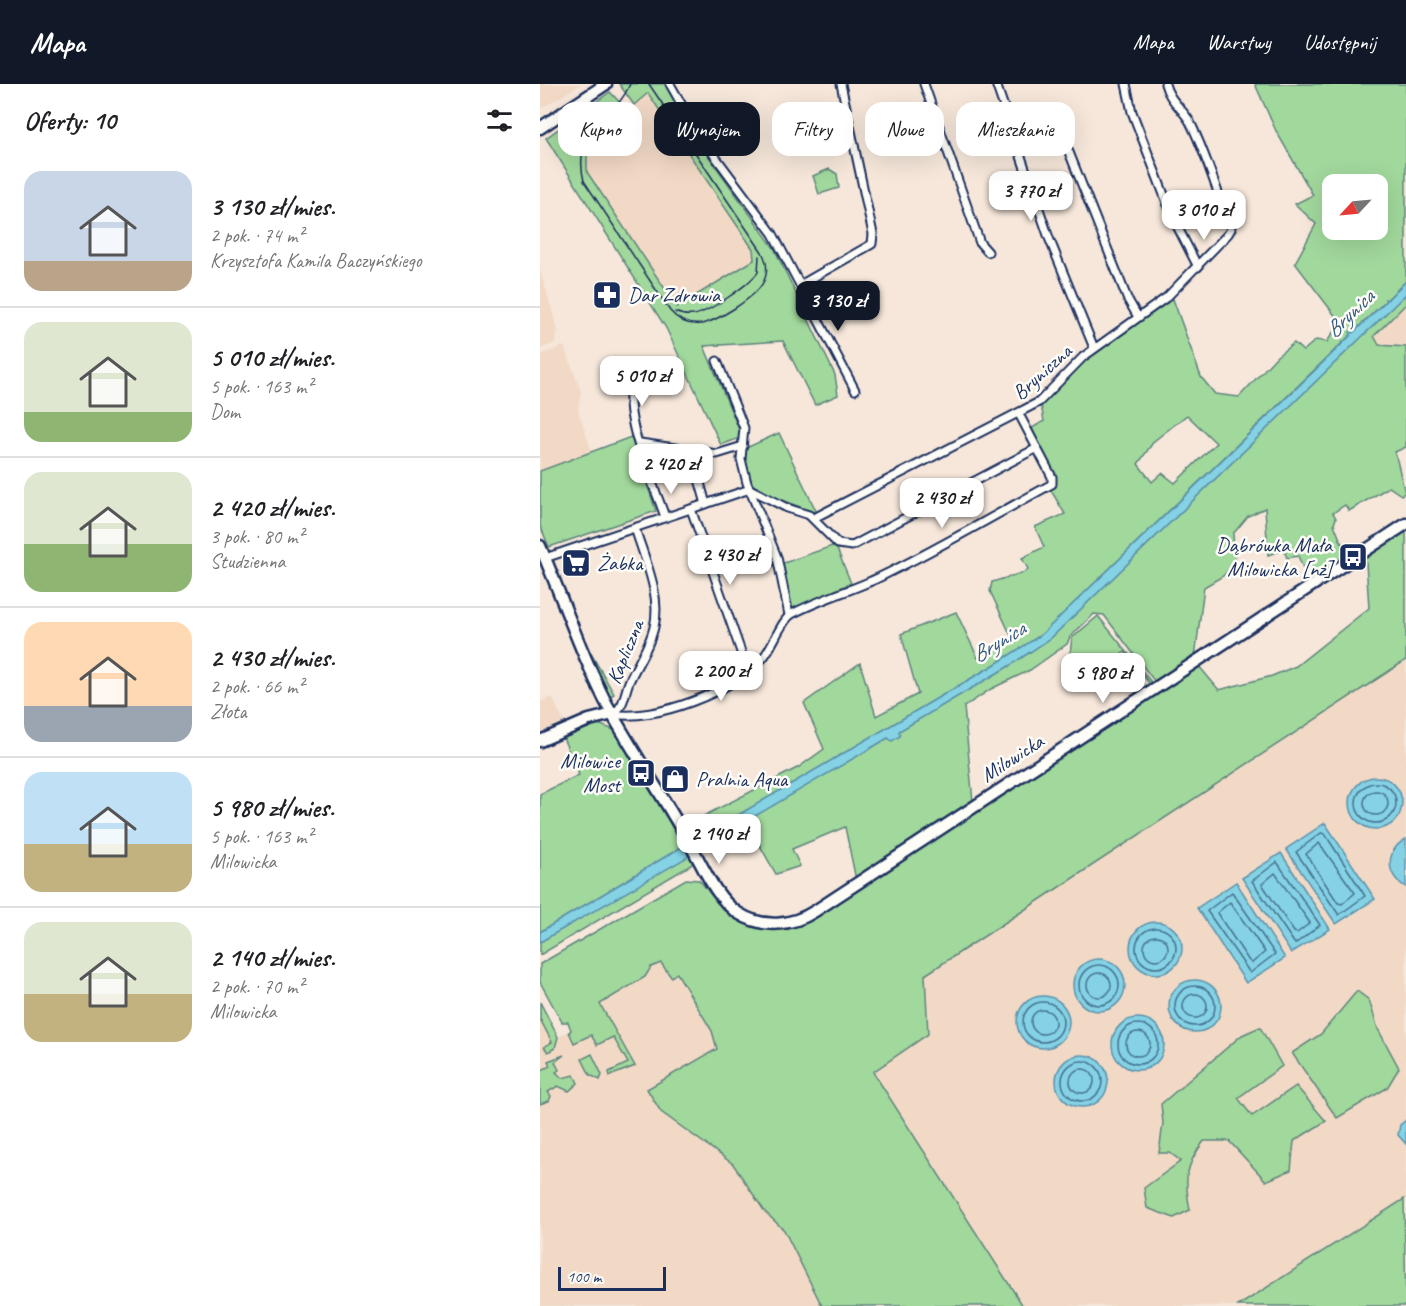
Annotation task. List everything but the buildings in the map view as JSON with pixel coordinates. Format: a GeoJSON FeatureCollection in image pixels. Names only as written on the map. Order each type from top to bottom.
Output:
{"type":"FeatureCollection","features":[{"type":"Feature","properties":{"kind":"street"},"geometry":{"type":"LineString","coordinates":[[583,98],[593,84]]}},
{"type":"Feature","properties":{"kind":"street"},"geometry":{"type":"LineString","coordinates":[[540,128],[606,84]]}},
{"type":"Feature","properties":{"kind":"street"},"geometry":{"type":"LineString","coordinates":[[670,84],[697,132],[773,234],[855,390]]}},
{"type":"Feature","properties":{"kind":"street"},"geometry":{"type":"LineString","coordinates":[[800,285],[872,244],[873,234],[841,84]]}},
{"type":"Feature","properties":{"kind":"street"},"geometry":{"type":"LineString","coordinates":[[924,84],[980,243],[987,252]]}},
{"type":"Feature","properties":{"kind":"street"},"geometry":{"type":"LineString","coordinates":[[996,84],[1049,238],[1094,348]]}},
{"type":"Feature","properties":{"kind":"street"},"geometry":{"type":"LineString","coordinates":[[1126,84],[1132,112],[1173,218],[1198,267]]}},
{"type":"Feature","properties":{"kind":"street","name":"Bryniczna"},"geometry":{"type":"LineString","coordinates":[[789,615],[882,576],[1052,484],[1052,477],[1019,414],[1039,402],[1094,348],[1167,297],[1198,267],[1231,229],[1191,123],[1179,105],[1169,96],[1165,84]]}},
{"type":"Feature","properties":{"kind":"street"},"geometry":{"type":"LineString","coordinates":[[1071,156],[1127,298],[1138,317]]}},
{"type":"Feature","properties":{"kind":"street"},"geometry":{"type":"LineString","coordinates":[[540,741],[589,720],[613,714],[635,715],[697,699],[748,672],[763,658],[789,615],[777,557],[750,489],[741,459],[744,428],[717,361]]}},
{"type":"Feature","properties":{"kind":"street"},"geometry":{"type":"LineString","coordinates":[[634,370],[630,380],[629,405],[665,518]]}},
{"type":"Feature","properties":{"kind":"street"},"geometry":{"type":"LineString","coordinates":[[814,518],[1019,414]]}},
{"type":"Feature","properties":{"kind":"street"},"geometry":{"type":"LineString","coordinates":[[640,443],[717,454],[743,446]]}},
{"type":"Feature","properties":{"kind":"street"},"geometry":{"type":"LineString","coordinates":[[545,558],[750,489],[787,508],[814,518],[838,544],[858,545],[1037,448]]}},
{"type":"Feature","properties":{"kind":"street"},"geometry":{"type":"LineString","coordinates":[[691,451],[706,504]]}},
{"type":"Feature","properties":{"kind":"street"},"geometry":{"type":"LineString","coordinates":[[691,509],[748,672]]}},
{"type":"Feature","properties":{"kind":"street","name":"Milowicka"},"geometry":{"type":"LineString","coordinates":[[540,546],[584,656],[613,714],[722,897],[731,908],[747,918],[775,924],[810,914],[1406,524]]}},
{"type":"Feature","properties":{"kind":"street","name":"Kapliczna"},"geometry":{"type":"LineString","coordinates":[[613,714],[622,705],[628,684],[651,637],[656,614],[655,597],[635,528]]}},
{"type":"Feature","properties":{"kind":"shaded area"},"geometry":{"type":"Polygon","coordinates":[[[540,84],[581,84],[540,109],[540,84]]]}},
{"type":"Feature","properties":{"kind":"shaded area"},"geometry":{"type":"Polygon","coordinates":[[[648,92],[655,102],[654,156],[691,156],[753,249],[754,260],[677,307],[587,172],[586,156],[642,156],[642,102],[637,102],[648,92]]]}},
{"type":"Feature","properties":{"kind":"shaded area"},"geometry":{"type":"Polygon","coordinates":[[[540,270],[558,330],[555,343],[540,349],[540,270]]]}},
{"type":"Feature","properties":{"kind":"shaded area"},"geometry":{"type":"Polygon","coordinates":[[[1406,304],[1406,347],[1379,345],[1374,336],[1406,304]]]}},
{"type":"Feature","properties":{"kind":"shaded area"},"geometry":{"type":"Polygon","coordinates":[[[564,346],[581,391],[578,410],[592,452],[540,471],[540,355],[564,346]]]}},
{"type":"Feature","properties":{"kind":"shaded area"},"geometry":{"type":"Polygon","coordinates":[[[1406,660],[1406,1200],[1238,1306],[1023,1306],[873,1072],[928,1034],[925,975],[1406,660]]]}},
{"type":"Feature","properties":{"kind":"shaded area"},"geometry":{"type":"Polygon","coordinates":[[[552,697],[564,722],[540,732],[540,702],[552,697]]]}},
{"type":"Feature","properties":{"kind":"shaded area"},"geometry":{"type":"Polygon","coordinates":[[[661,962],[677,972],[712,1031],[718,1049],[647,1089],[661,1112],[733,1164],[765,1212],[784,1230],[822,1306],[540,1306],[540,1012],[554,1039],[571,1030],[568,1022],[627,989],[645,977],[651,967],[661,962]]]}},
{"type":"Feature","properties":{"kind":"green space"},"geometry":{"type":"Polygon","coordinates":[[[619,84],[666,84],[676,102],[654,102],[648,93],[638,102],[632,102],[619,84]]]}},
{"type":"Feature","properties":{"kind":"green space"},"geometry":{"type":"Polygon","coordinates":[[[1255,84],[1406,84],[1406,281],[1041,635],[994,665],[694,841],[686,825],[799,767],[824,749],[804,703],[860,663],[876,716],[918,694],[901,634],[956,612],[978,658],[1013,640],[990,591],[992,582],[1025,572],[1028,569],[1022,558],[1044,547],[1035,527],[1065,514],[1050,489],[1055,480],[1032,428],[1044,421],[1041,405],[1087,359],[1173,299],[1201,377],[1215,394],[1239,397],[1277,356],[1294,343],[1303,351],[1316,340],[1327,342],[1340,322],[1295,263],[1316,224],[1295,204],[1313,195],[1276,131],[1255,84]],[[1187,415],[1154,441],[1138,464],[1152,482],[1162,473],[1175,483],[1216,443],[1187,415]]]}},
{"type":"Feature","properties":{"kind":"green space"},"geometry":{"type":"Polygon","coordinates":[[[610,92],[619,102],[596,102],[610,92]]]}},
{"type":"Feature","properties":{"kind":"green space"},"geometry":{"type":"Polygon","coordinates":[[[558,129],[558,156],[587,156],[587,172],[677,307],[754,260],[753,249],[690,156],[709,156],[774,248],[835,375],[838,395],[815,405],[783,341],[704,346],[742,437],[721,445],[666,328],[546,138],[558,129]]]}},
{"type":"Feature","properties":{"kind":"green space"},"geometry":{"type":"Polygon","coordinates":[[[829,169],[837,174],[839,188],[819,194],[813,176],[829,169]]]}},
{"type":"Feature","properties":{"kind":"green space"},"geometry":{"type":"Polygon","coordinates":[[[1406,294],[1406,304],[1374,336],[1379,345],[1406,347],[1406,447],[1395,452],[1405,493],[1401,495],[1389,487],[1349,511],[1345,505],[1333,513],[1336,518],[1334,524],[1347,557],[1315,577],[1308,575],[1308,580],[1298,556],[1287,558],[1284,550],[1268,555],[1265,508],[1248,516],[1233,534],[1235,563],[1223,576],[1204,587],[1195,657],[1155,682],[1104,615],[1094,614],[1070,637],[1067,644],[1030,670],[991,689],[964,707],[973,802],[856,880],[845,827],[792,849],[800,866],[776,874],[746,821],[888,738],[892,740],[900,736],[899,731],[1009,666],[1051,638],[1406,294]]]}},
{"type":"Feature","properties":{"kind":"green space"},"geometry":{"type":"Polygon","coordinates":[[[779,433],[818,515],[750,486],[744,459],[746,448],[779,433]]]}},
{"type":"Feature","properties":{"kind":"green space"},"geometry":{"type":"Polygon","coordinates":[[[631,437],[656,511],[549,547],[540,525],[540,471],[631,437]]]}},
{"type":"Feature","properties":{"kind":"green space"},"geometry":{"type":"Polygon","coordinates":[[[1406,529],[1406,660],[925,975],[928,1034],[873,1072],[1023,1306],[822,1306],[784,1230],[765,1212],[733,1164],[661,1112],[647,1089],[717,1049],[712,1031],[677,973],[671,977],[661,963],[651,967],[645,977],[600,1004],[635,1066],[610,1076],[609,1072],[628,1063],[613,1037],[597,1045],[591,1035],[574,1043],[568,1022],[562,1022],[540,982],[540,964],[686,879],[699,880],[727,912],[750,926],[774,929],[786,927],[823,913],[1198,665],[1219,690],[1272,676],[1296,666],[1369,608],[1366,563],[1363,557],[1406,529]]]}},
{"type":"Feature","properties":{"kind":"green space"},"geometry":{"type":"Polygon","coordinates":[[[832,546],[837,549],[851,583],[791,610],[781,564],[832,546]]]}},
{"type":"Feature","properties":{"kind":"green space"},"geometry":{"type":"Polygon","coordinates":[[[1098,616],[1152,683],[1122,704],[1149,683],[1125,652],[1084,681],[1068,670],[1072,638],[1098,616]]]}},
{"type":"Feature","properties":{"kind":"green space"},"geometry":{"type":"Polygon","coordinates":[[[584,641],[614,694],[609,697],[584,641]]]}},
{"type":"Feature","properties":{"kind":"green space"},"geometry":{"type":"Polygon","coordinates":[[[598,724],[617,731],[685,845],[540,932],[540,794],[579,775],[563,738],[598,724]]]}},
{"type":"Feature","properties":{"kind":"green space"},"geometry":{"type":"Polygon","coordinates":[[[690,854],[694,861],[691,865],[540,955],[540,942],[690,854]]]}},
{"type":"Feature","properties":{"kind":"green space"},"geometry":{"type":"Polygon","coordinates":[[[1357,991],[1369,1000],[1378,1029],[1399,1068],[1387,1088],[1337,1118],[1292,1053],[1321,1034],[1357,991]]]}},
{"type":"Feature","properties":{"kind":"green space"},"geometry":{"type":"Polygon","coordinates":[[[540,1002],[558,1037],[555,1048],[548,1052],[544,1047],[552,1042],[540,1019],[540,1002]]]}},
{"type":"Feature","properties":{"kind":"green space"},"geometry":{"type":"Polygon","coordinates":[[[1260,1027],[1282,1066],[1238,1098],[1252,1116],[1296,1086],[1326,1121],[1294,1141],[1291,1170],[1266,1181],[1229,1141],[1204,1141],[1193,1158],[1188,1174],[1187,1190],[1190,1210],[1174,1218],[1147,1208],[1144,1188],[1181,1161],[1170,1153],[1159,1153],[1163,1123],[1161,1104],[1242,1035],[1260,1027]]]}},
{"type":"Feature","properties":{"kind":"green space"},"geometry":{"type":"Polygon","coordinates":[[[592,1054],[602,1075],[600,1080],[590,1075],[582,1059],[592,1054]]]}},
{"type":"Feature","properties":{"kind":"green space"},"geometry":{"type":"Polygon","coordinates":[[[564,1055],[555,1062],[559,1070],[556,1072],[562,1078],[574,1075],[578,1083],[569,1091],[558,1086],[548,1092],[551,1096],[549,1101],[540,1104],[540,1071],[550,1066],[548,1061],[564,1055]]]}},
{"type":"Feature","properties":{"kind":"green space"},"geometry":{"type":"Polygon","coordinates":[[[1404,1199],[1406,1306],[1238,1306],[1404,1199]]]}},
{"type":"Feature","properties":{"kind":"water"},"geometry":{"type":"Polygon","coordinates":[[[1406,281],[1406,294],[1051,638],[1009,666],[899,731],[900,736],[892,741],[888,738],[699,849],[694,841],[994,665],[1041,635],[1339,347],[1351,335],[1350,332],[1353,333],[1385,302],[1385,299],[1387,300],[1406,281]]]}},
{"type":"Feature","properties":{"kind":"water"},"geometry":{"type":"Polygon","coordinates":[[[1376,777],[1386,779],[1394,785],[1400,793],[1402,803],[1400,813],[1394,821],[1386,827],[1376,829],[1366,827],[1358,821],[1352,813],[1350,803],[1352,793],[1358,785],[1366,779],[1376,777]]]}},
{"type":"Feature","properties":{"kind":"water"},"geometry":{"type":"Polygon","coordinates":[[[1325,823],[1375,899],[1336,924],[1286,849],[1325,823]]]}},
{"type":"Feature","properties":{"kind":"water"},"geometry":{"type":"Polygon","coordinates":[[[1406,839],[1406,887],[1394,876],[1390,863],[1394,850],[1406,839]]]}},
{"type":"Feature","properties":{"kind":"water"},"geometry":{"type":"Polygon","coordinates":[[[685,845],[690,854],[686,858],[540,942],[540,932],[685,845]]]}},
{"type":"Feature","properties":{"kind":"water"},"geometry":{"type":"Polygon","coordinates":[[[1281,853],[1330,929],[1291,953],[1242,878],[1281,853]]]}},
{"type":"Feature","properties":{"kind":"water"},"geometry":{"type":"Polygon","coordinates":[[[1236,882],[1285,958],[1246,983],[1197,908],[1236,882]]]}},
{"type":"Feature","properties":{"kind":"water"},"geometry":{"type":"Polygon","coordinates":[[[1156,922],[1166,924],[1174,930],[1180,938],[1182,948],[1180,958],[1174,966],[1166,972],[1156,974],[1146,972],[1138,966],[1132,958],[1130,948],[1132,938],[1138,930],[1146,924],[1156,922]]]}},
{"type":"Feature","properties":{"kind":"water"},"geometry":{"type":"Polygon","coordinates":[[[1099,959],[1109,961],[1117,967],[1123,975],[1125,985],[1123,995],[1117,1003],[1109,1009],[1099,1011],[1089,1009],[1081,1003],[1075,995],[1073,985],[1075,975],[1081,967],[1089,961],[1099,959]]]}},
{"type":"Feature","properties":{"kind":"water"},"geometry":{"type":"Polygon","coordinates":[[[1195,980],[1205,982],[1213,988],[1219,996],[1221,1006],[1219,1016],[1213,1024],[1205,1030],[1195,1032],[1185,1030],[1177,1024],[1171,1016],[1169,1006],[1171,996],[1177,988],[1185,982],[1195,980]]]}},
{"type":"Feature","properties":{"kind":"water"},"geometry":{"type":"Polygon","coordinates":[[[1043,996],[1053,998],[1061,1004],[1067,1012],[1069,1022],[1067,1032],[1061,1040],[1053,1046],[1043,1048],[1033,1046],[1025,1040],[1019,1032],[1017,1022],[1019,1012],[1025,1004],[1033,998],[1043,996]]]}},
{"type":"Feature","properties":{"kind":"water"},"geometry":{"type":"Polygon","coordinates":[[[1138,1018],[1148,1020],[1156,1026],[1162,1034],[1164,1044],[1162,1054],[1156,1062],[1148,1068],[1138,1070],[1128,1068],[1120,1062],[1114,1054],[1112,1044],[1114,1034],[1120,1026],[1128,1020],[1138,1018]]]}},
{"type":"Feature","properties":{"kind":"water"},"geometry":{"type":"Polygon","coordinates":[[[1082,1055],[1096,1059],[1104,1067],[1108,1081],[1104,1095],[1096,1103],[1082,1107],[1068,1103],[1060,1095],[1056,1081],[1060,1067],[1068,1059],[1082,1055]]]}},
{"type":"Feature","properties":{"kind":"water"},"geometry":{"type":"Polygon","coordinates":[[[1406,1120],[1406,1144],[1398,1135],[1400,1125],[1406,1120]]]}},
{"type":"Feature","properties":{"kind":"tram line"},"geometry":{"type":"LineString","coordinates":[[630,84],[623,97],[596,128],[583,149],[584,181],[670,311],[686,323],[702,324],[727,313],[756,291],[765,278],[766,262],[762,252],[649,84]]}},
{"type":"Feature","properties":{"kind":"tram line"},"geometry":{"type":"LineString","coordinates":[[675,312],[694,315],[728,297],[758,272],[759,256]]}},
{"type":"Feature","properties":{"kind":"place","name":"Dar Zdrowia"},"geometry":{"type":"Point","coordinates":[607,295]}},
{"type":"Feature","properties":{"kind":"place","name":"Dąbrówka Mała Milowicka [nż]"},"geometry":{"type":"Point","coordinates":[1353,557]}},
{"type":"Feature","properties":{"kind":"place","name":"Żabka"},"geometry":{"type":"Point","coordinates":[576,563]}},
{"type":"Feature","properties":{"kind":"place","name":"Milowice Most"},"geometry":{"type":"Point","coordinates":[641,773]}},
{"type":"Feature","properties":{"kind":"place","name":"Pralnia Aqua"},"geometry":{"type":"Point","coordinates":[675,779]}},
{"type":"Feature","properties":{"kind":"water label","name":"Brynica"},"geometry":{"type":"Point","coordinates":[1349,313]}},
{"type":"Feature","properties":{"kind":"water label","name":"Brynica"},"geometry":{"type":"Point","coordinates":[998,641]}}]}
